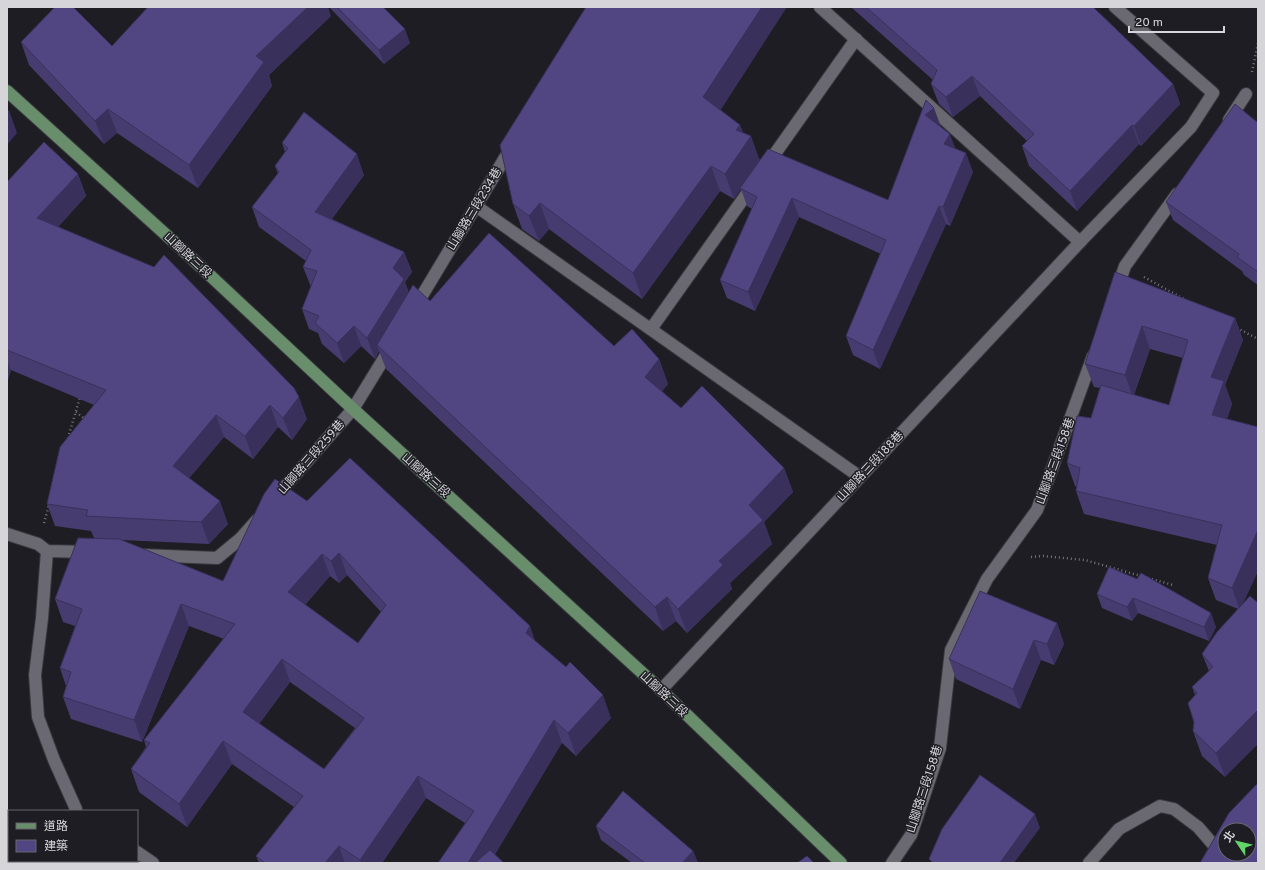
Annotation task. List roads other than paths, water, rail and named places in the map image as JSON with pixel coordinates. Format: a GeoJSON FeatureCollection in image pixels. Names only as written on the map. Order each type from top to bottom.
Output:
{"type":"FeatureCollection","features":[{"type":"Feature","properties":{"kind":"main road","name":"山腳路三段"},"geometry":{"type":"LineString","coordinates":[[7,91],[185,252],[353,409],[661,690],[841,863]]}},
{"type":"Feature","properties":{"kind":"lane"},"geometry":{"type":"LineString","coordinates":[[820,7],[1080,242]]}},
{"type":"Feature","properties":{"kind":"lane","name":"山腳路三段188巷"},"geometry":{"type":"LineString","coordinates":[[661,690],[1080,242],[1191,126],[1213,92],[1115,7]]}},
{"type":"Feature","properties":{"kind":"lane"},"geometry":{"type":"LineString","coordinates":[[651,329],[856,39]]}},
{"type":"Feature","properties":{"kind":"lane"},"geometry":{"type":"LineString","coordinates":[[1224,126],[1246,94]]}},
{"type":"Feature","properties":{"kind":"lane","name":"山腳路三段234巷"},"geometry":{"type":"LineString","coordinates":[[406,321],[516,138]]}},
{"type":"Feature","properties":{"kind":"lane"},"geometry":{"type":"LineString","coordinates":[[1112,303],[1125,266],[1184,184]]}},
{"type":"Feature","properties":{"kind":"lane"},"geometry":{"type":"LineString","coordinates":[[476,206],[860,477]]}},
{"type":"Feature","properties":{"kind":"lane"},"geometry":{"type":"LineString","coordinates":[[353,409],[398,335]]}},
{"type":"Feature","properties":{"kind":"lane","name":"山腳路三段158巷"},"geometry":{"type":"LineString","coordinates":[[892,863],[911,834],[940,748],[951,650],[986,579],[1037,510],[1096,348]]}},
{"type":"Feature","properties":{"kind":"lane","name":"山腳路三段259巷"},"geometry":{"type":"LineString","coordinates":[[132,554],[217,558],[240,539],[353,409]]}},
{"type":"Feature","properties":{"kind":"lane"},"geometry":{"type":"LineString","coordinates":[[7,534],[43,547],[101,553]]}},
{"type":"Feature","properties":{"kind":"lane"},"geometry":{"type":"LineString","coordinates":[[43,547],[42,618],[35,675],[38,717],[54,760],[76,810]]}},
{"type":"Feature","properties":{"kind":"lane"},"geometry":{"type":"LineString","coordinates":[[1089,863],[1119,828],[1160,806],[1174,809],[1198,827],[1217,850]]}},
{"type":"Feature","properties":{"kind":"lane"},"geometry":{"type":"LineString","coordinates":[[138,853],[154,863]]}}]}
